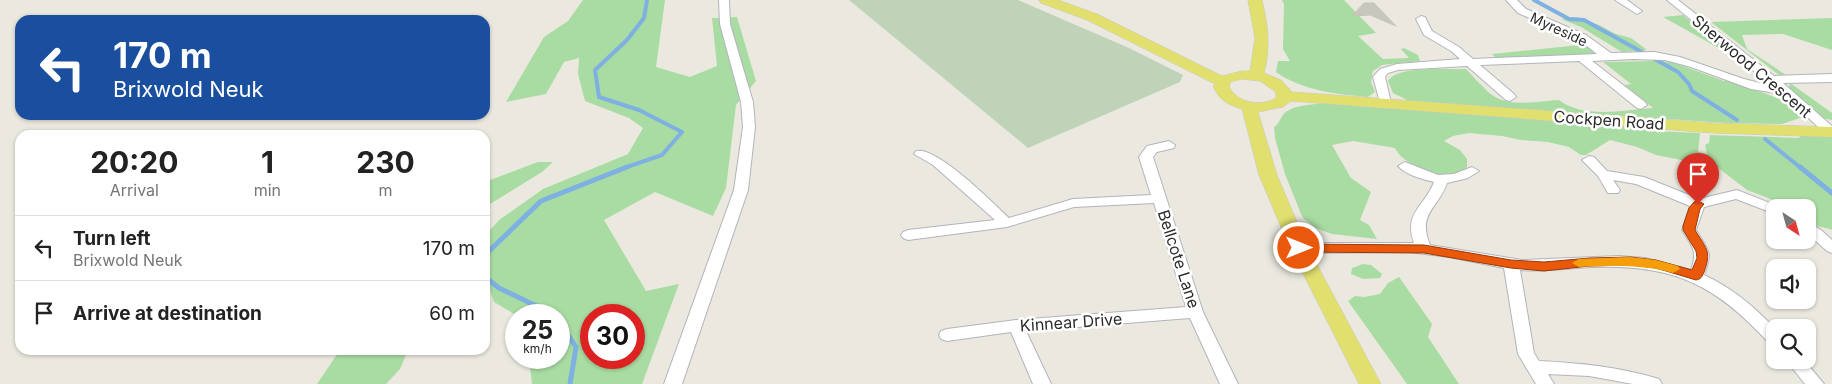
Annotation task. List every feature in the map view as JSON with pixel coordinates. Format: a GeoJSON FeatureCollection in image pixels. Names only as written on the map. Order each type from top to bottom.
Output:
{"type":"FeatureCollection","features":[{"type":"Feature","properties":{"kind":"main road"},"geometry":{"type":"LineString","coordinates":[[1046,0],[1092,17],[1223,82]]}},
{"type":"Feature","properties":{"kind":"main road"},"geometry":{"type":"LineString","coordinates":[[1255,0],[1263,33],[1261,59],[1256,76]]}},
{"type":"Feature","properties":{"kind":"main road"},"geometry":{"type":"LineString","coordinates":[[1236,75],[1256,76],[1274,81],[1284,91],[1285,96],[1282,101],[1274,106],[1249,106],[1225,96],[1221,86],[1223,82],[1236,75]]}},
{"type":"Feature","properties":{"kind":"main road","name":"Cockpen Road"},"geometry":{"type":"LineString","coordinates":[[1285,96],[1704,128],[1831,132]]}},
{"type":"Feature","properties":{"kind":"main road"},"geometry":{"type":"LineString","coordinates":[[1249,106],[1268,175],[1299,248],[1370,384]]}},
{"type":"Feature","properties":{"kind":"street"},"geometry":{"type":"LineString","coordinates":[[673,384],[738,200],[742,181],[749,128],[747,102],[725,24],[724,0]]}},
{"type":"Feature","properties":{"kind":"street","name":"Myreside"},"geometry":{"type":"LineString","coordinates":[[1511,0],[1522,11],[1582,37],[1609,57]]}},
{"type":"Feature","properties":{"kind":"street"},"geometry":{"type":"LineString","coordinates":[[1620,0],[1637,11]]}},
{"type":"Feature","properties":{"kind":"street","name":"Sherwood Crescent"},"geometry":{"type":"LineString","coordinates":[[1672,0],[1771,80],[1831,132]]}},
{"type":"Feature","properties":{"kind":"street"},"geometry":{"type":"LineString","coordinates":[[1421,19],[1428,33],[1455,48],[1510,98]]}},
{"type":"Feature","properties":{"kind":"street"},"geometry":{"type":"LineString","coordinates":[[1385,103],[1379,77],[1384,71],[1396,67],[1470,62],[1635,56],[1654,56],[1698,65],[1757,88],[1784,91]]}},
{"type":"Feature","properties":{"kind":"street"},"geometry":{"type":"LineString","coordinates":[[1582,58],[1641,105]]}},
{"type":"Feature","properties":{"kind":"street"},"geometry":{"type":"LineString","coordinates":[[1771,80],[1832,78]]}},
{"type":"Feature","properties":{"kind":"street","name":"Bellcote Lane"},"geometry":{"type":"LineString","coordinates":[[1169,145],[1152,149],[1146,157],[1195,312],[1230,384]]}},
{"type":"Feature","properties":{"kind":"street"},"geometry":{"type":"LineString","coordinates":[[921,154],[938,162],[1008,223]]}},
{"type":"Feature","properties":{"kind":"street"},"geometry":{"type":"LineString","coordinates":[[1589,160],[1613,190]]}},
{"type":"Feature","properties":{"kind":"street"},"geometry":{"type":"LineString","coordinates":[[1405,166],[1442,179],[1462,178],[1472,171]]}},
{"type":"Feature","properties":{"kind":"street"},"geometry":{"type":"LineString","coordinates":[[1602,174],[1640,180],[1698,204]]}},
{"type":"Feature","properties":{"kind":"street"},"geometry":{"type":"LineString","coordinates":[[1424,249],[1416,223],[1421,211],[1439,192],[1442,179]]}},
{"type":"Feature","properties":{"kind":"street"},"geometry":{"type":"LineString","coordinates":[[1696,276],[1703,258],[1702,250],[1689,230],[1689,226],[1694,208],[1698,204],[1738,194],[1766,206]]}},
{"type":"Feature","properties":{"kind":"street"},"geometry":{"type":"LineString","coordinates":[[908,236],[1008,223],[1073,203],[1159,199]]}},
{"type":"Feature","properties":{"kind":"street"},"geometry":{"type":"LineString","coordinates":[[1816,233],[1832,248]]}},
{"type":"Feature","properties":{"kind":"street"},"geometry":{"type":"LineString","coordinates":[[1299,248],[1424,249],[1511,264],[1544,266],[1630,261],[1656,264],[1696,276],[1741,303],[1766,328]]}},
{"type":"Feature","properties":{"kind":"street"},"geometry":{"type":"LineString","coordinates":[[1511,264],[1526,354],[1545,384]]}},
{"type":"Feature","properties":{"kind":"street","name":"Kinnear Drive"},"geometry":{"type":"LineString","coordinates":[[947,335],[1016,326],[1195,312]]}},
{"type":"Feature","properties":{"kind":"street"},"geometry":{"type":"LineString","coordinates":[[1016,326],[1042,384]]}},
{"type":"Feature","properties":{"kind":"street"},"geometry":{"type":"LineString","coordinates":[[1534,367],[1589,370],[1631,377],[1653,384]]}},
{"type":"Feature","properties":{"kind":"street"},"geometry":{"type":"LineString","coordinates":[[1802,369],[1815,384]]}},
{"type":"Feature","properties":{"kind":"green space"},"geometry":{"type":"Polygon","coordinates":[[[583,0],[665,0],[656,67],[690,77],[717,66],[712,18],[737,17],[756,81],[736,105],[726,188],[713,216],[655,192],[604,220],[646,291],[679,284],[642,384],[532,384],[530,369],[570,369],[570,304],[505,304],[505,308],[494,302],[490,290],[490,230],[499,220],[543,189],[628,154],[643,128],[629,118],[585,101],[578,74],[579,58],[564,62],[546,94],[506,102],[544,37],[568,21],[583,0]]]}},
{"type":"Feature","properties":{"kind":"green space"},"geometry":{"type":"Polygon","coordinates":[[[849,0],[1018,0],[1129,48],[1183,75],[1180,82],[1028,148],[849,0]]]}},
{"type":"Feature","properties":{"kind":"green space"},"geometry":{"type":"Polygon","coordinates":[[[1282,0],[1344,0],[1376,33],[1358,36],[1383,59],[1409,58],[1401,49],[1404,48],[1418,55],[1420,61],[1382,65],[1373,71],[1371,82],[1375,92],[1368,97],[1332,93],[1297,84],[1276,72],[1278,61],[1290,61],[1283,49],[1284,4],[1282,0]]]}},
{"type":"Feature","properties":{"kind":"green space"},"geometry":{"type":"Polygon","coordinates":[[[1683,15],[1727,51],[1663,17],[1683,15]]]}},
{"type":"Feature","properties":{"kind":"green space"},"geometry":{"type":"Polygon","coordinates":[[[1576,17],[1599,25],[1616,34],[1631,38],[1647,50],[1622,52],[1581,27],[1561,19],[1576,17]]]}},
{"type":"Feature","properties":{"kind":"green space"},"geometry":{"type":"Polygon","coordinates":[[[1832,18],[1832,50],[1783,34],[1742,35],[1747,49],[1786,75],[1779,75],[1711,22],[1832,18]]]}},
{"type":"Feature","properties":{"kind":"green space"},"geometry":{"type":"Polygon","coordinates":[[[1589,44],[1601,56],[1498,60],[1492,54],[1589,44]]]}},
{"type":"Feature","properties":{"kind":"green space"},"geometry":{"type":"Polygon","coordinates":[[[1603,62],[1672,62],[1724,81],[1733,81],[1787,102],[1803,117],[1782,124],[1727,123],[1411,102],[1393,93],[1388,81],[1393,76],[1412,70],[1466,69],[1482,86],[1499,99],[1516,103],[1559,100],[1580,110],[1604,112],[1653,108],[1624,85],[1631,84],[1603,62]]]}},
{"type":"Feature","properties":{"kind":"green space"},"geometry":{"type":"Polygon","coordinates":[[[1790,83],[1832,113],[1832,120],[1822,118],[1788,89],[1790,83]]]}},
{"type":"Feature","properties":{"kind":"green space"},"geometry":{"type":"Polygon","coordinates":[[[1330,101],[1641,127],[1650,131],[1700,133],[1698,152],[1707,154],[1705,145],[1709,143],[1710,135],[1799,138],[1801,135],[1832,136],[1832,230],[1816,226],[1816,199],[1770,199],[1747,190],[1717,167],[1656,155],[1637,147],[1610,140],[1586,155],[1581,155],[1569,147],[1548,142],[1469,133],[1453,136],[1444,141],[1460,150],[1467,159],[1467,167],[1462,173],[1455,175],[1435,174],[1415,166],[1399,154],[1395,148],[1353,141],[1332,145],[1351,178],[1371,192],[1360,220],[1369,225],[1377,239],[1332,234],[1316,228],[1304,219],[1301,214],[1285,174],[1275,138],[1274,127],[1284,114],[1291,109],[1330,101]]]}},
{"type":"Feature","properties":{"kind":"green space"},"geometry":{"type":"Polygon","coordinates":[[[538,162],[553,162],[542,172],[490,204],[490,180],[538,162]]]}},
{"type":"Feature","properties":{"kind":"green space"},"geometry":{"type":"Polygon","coordinates":[[[1363,264],[1371,265],[1382,274],[1380,278],[1363,279],[1351,274],[1352,268],[1363,264]]]}},
{"type":"Feature","properties":{"kind":"green space"},"geometry":{"type":"Polygon","coordinates":[[[1399,277],[1432,324],[1428,337],[1459,384],[1407,384],[1348,301],[1355,296],[1364,297],[1380,294],[1388,283],[1399,277]]]}},
{"type":"Feature","properties":{"kind":"green space"},"geometry":{"type":"Polygon","coordinates":[[[337,355],[406,355],[400,369],[386,384],[317,384],[337,355]]]}},
{"type":"Feature","properties":{"kind":"building"},"geometry":{"type":"Polygon","coordinates":[[[1364,3],[1374,3],[1396,26],[1370,15],[1352,16],[1364,3]]]}},
{"type":"Feature","properties":{"kind":"waterway"},"geometry":{"type":"LineString","coordinates":[[624,168],[662,155],[682,132],[639,110],[599,97],[595,70],[627,40],[644,18],[647,0]]}},
{"type":"Feature","properties":{"kind":"waterway"},"geometry":{"type":"LineString","coordinates":[[1534,0],[1569,19],[1584,20],[1678,72],[1689,84],[1692,91],[1737,120]]}},
{"type":"Feature","properties":{"kind":"waterway"},"geometry":{"type":"LineString","coordinates":[[1765,139],[1801,168]]}},
{"type":"Feature","properties":{"kind":"waterway"},"geometry":{"type":"LineString","coordinates":[[490,250],[541,201],[627,167]]}},
{"type":"Feature","properties":{"kind":"waterway"},"geometry":{"type":"LineString","coordinates":[[1800,167],[1832,193]]}},
{"type":"Feature","properties":{"kind":"waterway"},"geometry":{"type":"LineString","coordinates":[[490,281],[499,288],[532,304]]}},
{"type":"Feature","properties":{"kind":"waterway"},"geometry":{"type":"LineString","coordinates":[[570,338],[576,347],[570,384]]}},
{"type":"Feature","properties":{"kind":"slow traffic"},"geometry":{"type":"LineString","coordinates":[[1579,263],[1630,261],[1656,264],[1673,269]]}},
{"type":"Feature","properties":{"kind":"route"},"geometry":{"type":"LineString","coordinates":[[1299,248],[1424,249],[1511,264],[1544,266],[1630,261],[1656,264],[1696,276],[1701,267],[1702,250],[1689,230],[1689,226],[1694,208],[1698,204]]}}]}
